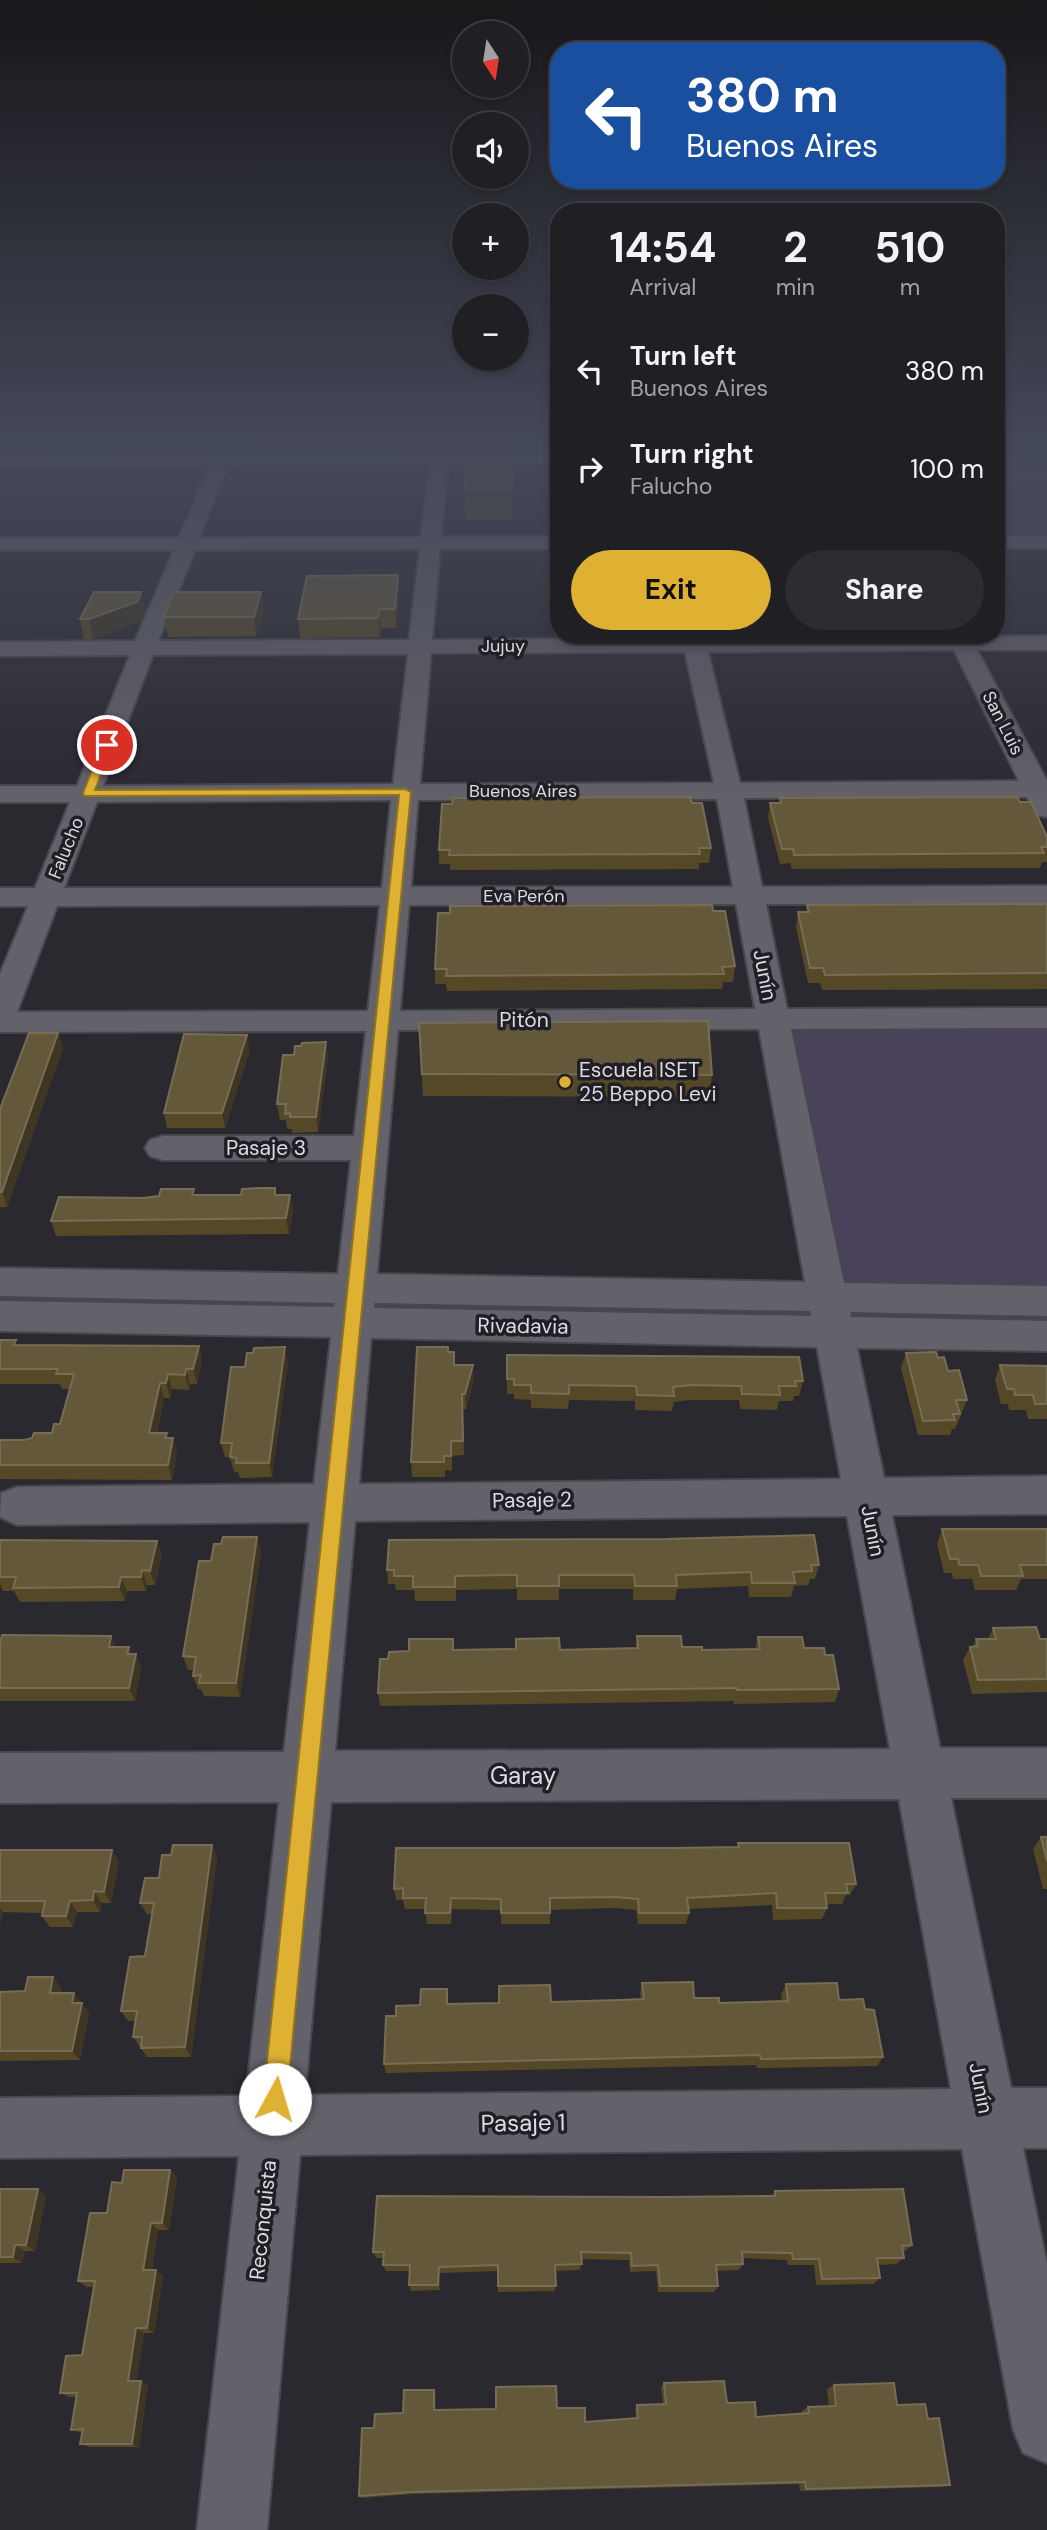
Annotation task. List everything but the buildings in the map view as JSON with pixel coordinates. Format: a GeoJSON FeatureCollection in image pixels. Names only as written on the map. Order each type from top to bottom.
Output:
{"type":"FeatureCollection","features":[{"type":"Feature","properties":{"kind":"street","name":"Falucho"},"geometry":{"type":"LineString","coordinates":[[0,1014],[179,566]]}},
{"type":"Feature","properties":{"kind":"street","name":"Reconquista"},"geometry":{"type":"LineString","coordinates":[[232,2530],[428,566]]}},
{"type":"Feature","properties":{"kind":"street","name":"Jujuy"},"geometry":{"type":"LineString","coordinates":[[1005,641],[1047,643]]}},
{"type":"Feature","properties":{"kind":"street","name":"Jujuy"},"geometry":{"type":"LineString","coordinates":[[0,649],[550,644]]}},
{"type":"Feature","properties":{"kind":"street","name":"Junín"},"geometry":{"type":"LineString","coordinates":[[695,644],[729,791],[1047,2429]]}},
{"type":"Feature","properties":{"kind":"street","name":"San Luis"},"geometry":{"type":"LineString","coordinates":[[963,644],[1044,796]]}},
{"type":"Feature","properties":{"kind":"street","name":"Buenos Aires"},"geometry":{"type":"LineString","coordinates":[[0,794],[729,791],[1044,796]]}},
{"type":"Feature","properties":{"kind":"street","name":"Eva Perón"},"geometry":{"type":"LineString","coordinates":[[0,897],[1047,895]]}},
{"type":"Feature","properties":{"kind":"street","name":"Pitón"},"geometry":{"type":"LineString","coordinates":[[0,1022],[1047,1018]]}},
{"type":"Feature","properties":{"kind":"street","name":"Pasaje 3"},"geometry":{"type":"LineString","coordinates":[[163,1148],[370,1148]]}},
{"type":"Feature","properties":{"kind":"street","name":"Rivadavia"},"geometry":{"type":"LineString","coordinates":[[0,1282],[354,1306]]}},
{"type":"Feature","properties":{"kind":"street","name":"Rivadavia"},"geometry":{"type":"LineString","coordinates":[[0,1316],[354,1306],[830,1314],[1047,1301]]}},
{"type":"Feature","properties":{"kind":"street","name":"Rivadavia"},"geometry":{"type":"LineString","coordinates":[[830,1314],[1047,1336]]}},
{"type":"Feature","properties":{"kind":"street","name":"Pasaje 2"},"geometry":{"type":"LineString","coordinates":[[17,1506],[1047,1494]]}},
{"type":"Feature","properties":{"kind":"street","name":"Garay"},"geometry":{"type":"LineString","coordinates":[[0,1778],[1047,1773]]}},
{"type":"Feature","properties":{"kind":"street","name":"Pasaje 1"},"geometry":{"type":"LineString","coordinates":[[0,2128],[1047,2118]]}},
{"type":"Feature","properties":{"kind":"shaded area"},"geometry":{"type":"Polygon","coordinates":[[[1047,1018],[1047,1336],[0,1316],[0,1282],[827,1297],[773,1020],[1047,1018]]]}},
{"type":"Feature","properties":{"kind":"place","name":"Escuela ISET 25 Beppo Levi"},"geometry":{"type":"Point","coordinates":[565,1082]}},
{"type":"Feature","properties":{"kind":"route"},"geometry":{"type":"LineString","coordinates":[[107,745],[88,793],[405,792],[275,2099]]}}]}
